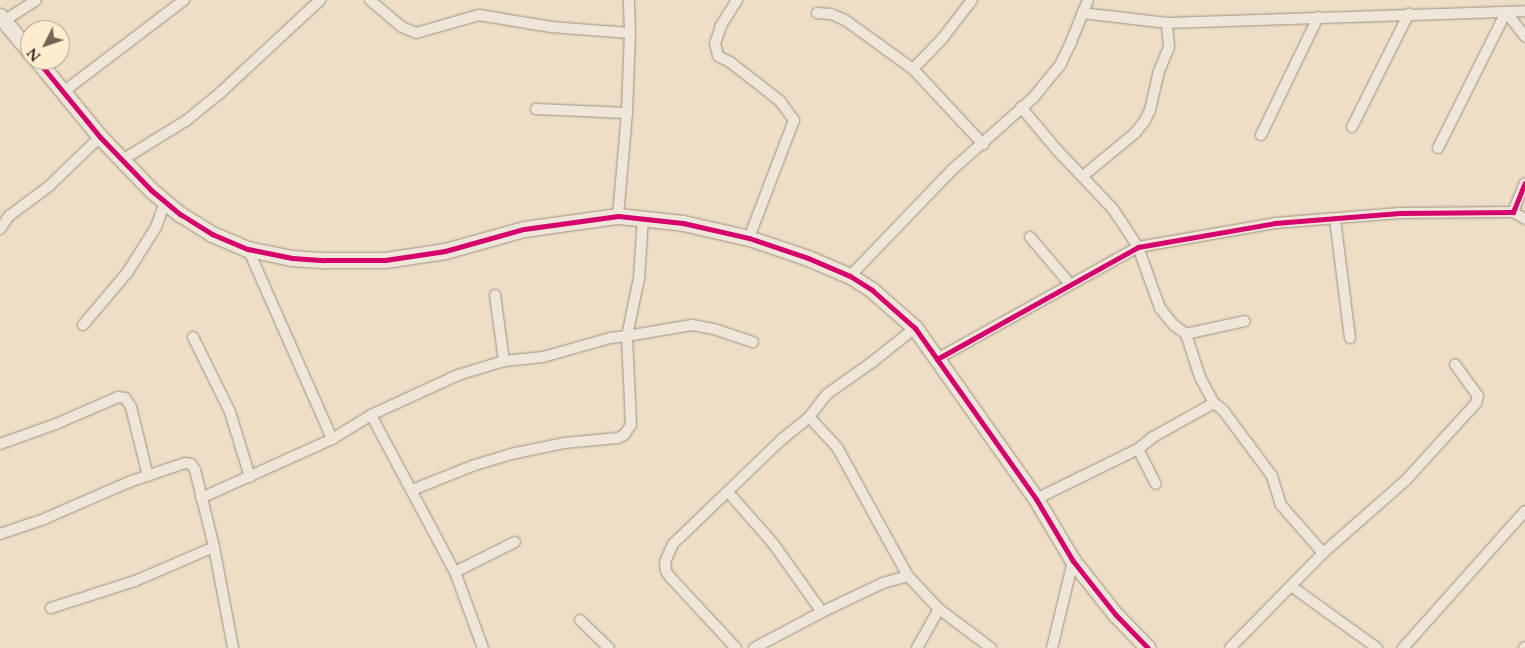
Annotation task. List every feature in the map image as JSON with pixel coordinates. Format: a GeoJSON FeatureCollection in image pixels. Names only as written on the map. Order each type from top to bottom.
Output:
{"type":"FeatureCollection","features":[{"type":"Feature","properties":{"kind":"street"},"geometry":{"type":"LineString","coordinates":[[20,40],[2,18],[36,0]]}},
{"type":"Feature","properties":{"kind":"street"},"geometry":{"type":"LineString","coordinates":[[63,92],[184,0]]}},
{"type":"Feature","properties":{"kind":"street"},"geometry":{"type":"LineString","coordinates":[[122,160],[187,120],[220,93],[320,0]]}},
{"type":"Feature","properties":{"kind":"street"},"geometry":{"type":"LineString","coordinates":[[370,0],[402,27],[416,33],[479,14],[551,27],[630,33]]}},
{"type":"Feature","properties":{"kind":"street"},"geometry":{"type":"LineString","coordinates":[[618,216],[627,113],[630,33],[628,0]]}},
{"type":"Feature","properties":{"kind":"street"},"geometry":{"type":"LineString","coordinates":[[737,0],[721,26],[714,43],[718,56],[730,62],[780,101],[794,120],[749,238]]}},
{"type":"Feature","properties":{"kind":"street"},"geometry":{"type":"LineString","coordinates":[[913,69],[942,39],[972,0]]}},
{"type":"Feature","properties":{"kind":"street"},"geometry":{"type":"LineString","coordinates":[[850,276],[953,169],[1033,98],[1060,65],[1088,0]]}},
{"type":"Feature","properties":{"kind":"street"},"geometry":{"type":"LineString","coordinates":[[1082,13],[1167,23],[1410,13],[1525,11]]}},
{"type":"Feature","properties":{"kind":"street"},"geometry":{"type":"LineString","coordinates":[[1506,12],[1525,36]]}},
{"type":"Feature","properties":{"kind":"street"},"geometry":{"type":"LineString","coordinates":[[1438,148],[1506,12]]}},
{"type":"Feature","properties":{"kind":"street"},"geometry":{"type":"LineString","coordinates":[[817,13],[832,14],[845,20],[913,69],[983,144]]}},
{"type":"Feature","properties":{"kind":"street"},"geometry":{"type":"LineString","coordinates":[[1352,127],[1410,13]]}},
{"type":"Feature","properties":{"kind":"street"},"geometry":{"type":"LineString","coordinates":[[1261,135],[1318,17]]}},
{"type":"Feature","properties":{"kind":"street"},"geometry":{"type":"LineString","coordinates":[[1084,176],[1135,133],[1144,122],[1150,110],[1158,74],[1169,47],[1167,23]]}},
{"type":"Feature","properties":{"kind":"street"},"geometry":{"type":"LineString","coordinates":[[45,70],[100,137],[165,202],[212,234],[248,249],[317,260],[385,260],[445,251],[524,229],[618,216],[683,223],[749,238],[808,258],[850,276],[872,290],[915,328],[1036,499],[1073,561],[1115,614],[1148,648]]}},
{"type":"Feature","properties":{"kind":"street"},"geometry":{"type":"LineString","coordinates":[[1021,107],[1057,150],[1084,176],[1113,209],[1138,247],[1160,308],[1174,326],[1186,334],[1200,377],[1214,403],[1223,410],[1272,476],[1281,505],[1324,554]]}},
{"type":"Feature","properties":{"kind":"street"},"geometry":{"type":"LineString","coordinates":[[536,109],[627,113]]}},
{"type":"Feature","properties":{"kind":"street"},"geometry":{"type":"LineString","coordinates":[[0,229],[9,216],[48,187],[100,137]]}},
{"type":"Feature","properties":{"kind":"street"},"geometry":{"type":"LineString","coordinates":[[1512,212],[1525,184]]}},
{"type":"Feature","properties":{"kind":"street"},"geometry":{"type":"LineString","coordinates":[[83,325],[127,273],[156,227],[165,202]]}},
{"type":"Feature","properties":{"kind":"street"},"geometry":{"type":"LineString","coordinates":[[937,359],[1138,247],[1266,224],[1400,213],[1512,212],[1525,219]]}},
{"type":"Feature","properties":{"kind":"street"},"geometry":{"type":"LineString","coordinates":[[412,490],[472,466],[511,454],[564,443],[618,438],[624,435],[631,424],[627,336],[639,278],[643,218]]}},
{"type":"Feature","properties":{"kind":"street"},"geometry":{"type":"LineString","coordinates":[[1335,219],[1350,338]]}},
{"type":"Feature","properties":{"kind":"street"},"geometry":{"type":"LineString","coordinates":[[1030,237],[1070,284]]}},
{"type":"Feature","properties":{"kind":"street"},"geometry":{"type":"LineString","coordinates":[[248,249],[332,439]]}},
{"type":"Feature","properties":{"kind":"street"},"geometry":{"type":"LineString","coordinates":[[495,295],[504,361]]}},
{"type":"Feature","properties":{"kind":"street"},"geometry":{"type":"LineString","coordinates":[[1186,334],[1245,321]]}},
{"type":"Feature","properties":{"kind":"street"},"geometry":{"type":"LineString","coordinates":[[200,498],[332,439],[371,415],[458,375],[504,361],[543,356],[610,338],[692,325],[714,329],[753,342]]}},
{"type":"Feature","properties":{"kind":"street"},"geometry":{"type":"LineString","coordinates":[[736,648],[670,578],[665,562],[673,544],[780,440],[809,417],[827,394],[871,363],[915,328]]}},
{"type":"Feature","properties":{"kind":"street"},"geometry":{"type":"LineString","coordinates":[[193,336],[230,412],[250,477]]}},
{"type":"Feature","properties":{"kind":"street"},"geometry":{"type":"LineString","coordinates":[[1230,648],[1324,554],[1406,480],[1476,403],[1478,396],[1455,364]]}},
{"type":"Feature","properties":{"kind":"street"},"geometry":{"type":"LineString","coordinates":[[0,444],[56,424],[118,397],[125,398],[131,407],[148,476]]}},
{"type":"Feature","properties":{"kind":"street"},"geometry":{"type":"LineString","coordinates":[[1036,499],[1138,449],[1153,437],[1214,403]]}},
{"type":"Feature","properties":{"kind":"street"},"geometry":{"type":"LineString","coordinates":[[371,415],[455,572],[483,648]]}},
{"type":"Feature","properties":{"kind":"street"},"geometry":{"type":"LineString","coordinates":[[809,417],[837,447],[908,576],[939,609],[991,648]]}},
{"type":"Feature","properties":{"kind":"street"},"geometry":{"type":"LineString","coordinates":[[1138,449],[1156,484]]}},
{"type":"Feature","properties":{"kind":"street"},"geometry":{"type":"LineString","coordinates":[[0,534],[44,519],[148,476],[185,463],[191,464],[195,470],[200,498],[214,547],[233,648]]}},
{"type":"Feature","properties":{"kind":"street"},"geometry":{"type":"LineString","coordinates":[[728,492],[772,542],[822,612]]}},
{"type":"Feature","properties":{"kind":"street"},"geometry":{"type":"LineString","coordinates":[[1403,648],[1525,510]]}},
{"type":"Feature","properties":{"kind":"street"},"geometry":{"type":"LineString","coordinates":[[455,572],[515,542]]}},
{"type":"Feature","properties":{"kind":"street"},"geometry":{"type":"LineString","coordinates":[[51,608],[135,582],[214,547]]}},
{"type":"Feature","properties":{"kind":"street"},"geometry":{"type":"LineString","coordinates":[[1052,648],[1073,561]]}},
{"type":"Feature","properties":{"kind":"street"},"geometry":{"type":"LineString","coordinates":[[754,648],[822,612],[883,584],[908,576]]}},
{"type":"Feature","properties":{"kind":"street"},"geometry":{"type":"LineString","coordinates":[[1292,586],[1377,648]]}},
{"type":"Feature","properties":{"kind":"street"},"geometry":{"type":"LineString","coordinates":[[918,648],[939,609]]}},
{"type":"Feature","properties":{"kind":"street"},"geometry":{"type":"LineString","coordinates":[[580,620],[609,648]]}},
{"type":"Feature","properties":{"kind":"cycle path"},"geometry":{"type":"LineString","coordinates":[[45,70],[100,137],[151,190],[180,214],[212,234],[248,249],[292,258],[385,260],[445,251],[524,229],[618,216],[683,223],[749,238],[808,258],[850,276],[872,290],[915,328],[1036,499],[1073,561],[1115,614],[1148,648]]}},
{"type":"Feature","properties":{"kind":"cycle path"},"geometry":{"type":"LineString","coordinates":[[937,359],[1138,247],[1275,223],[1400,213],[1513,212],[1525,183]]}}]}
